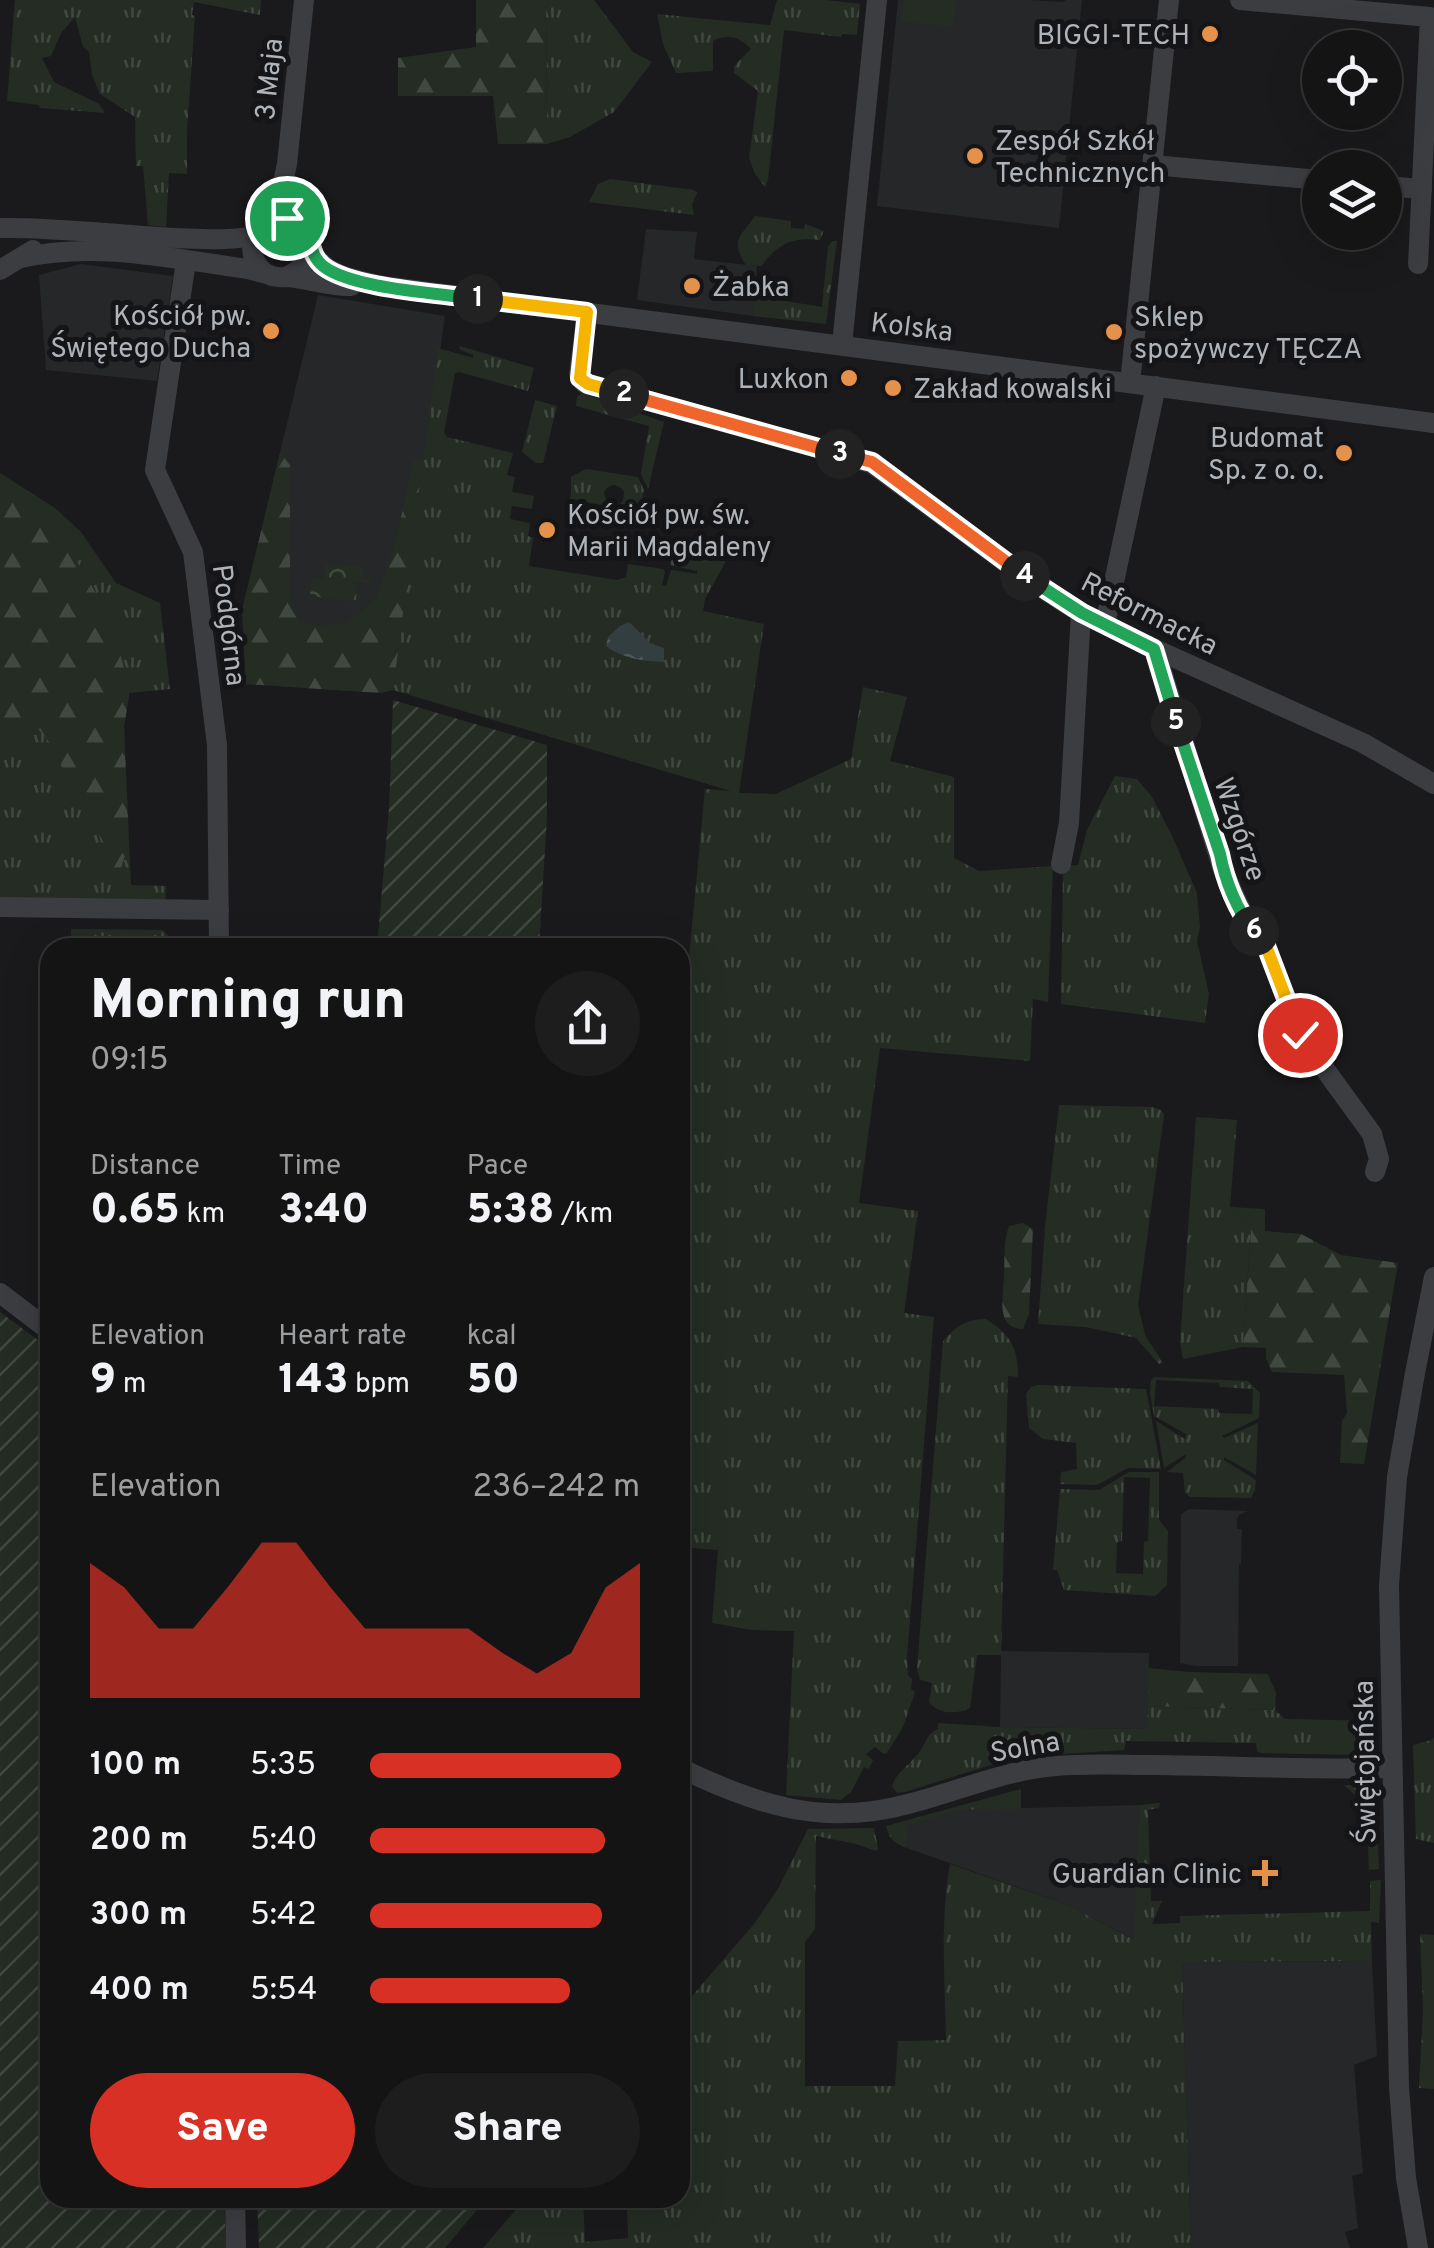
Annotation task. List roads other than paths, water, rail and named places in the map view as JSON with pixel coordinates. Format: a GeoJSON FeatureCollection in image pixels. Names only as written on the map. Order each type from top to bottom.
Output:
{"type":"FeatureCollection","features":[{"type":"Feature","properties":{"kind":"street","name":"3 Maja"},"geometry":{"type":"LineString","coordinates":[[275,218],[287,164],[304,0]]}},
{"type":"Feature","properties":{"kind":"street"},"geometry":{"type":"LineString","coordinates":[[842,345],[878,0]]}},
{"type":"Feature","properties":{"kind":"street"},"geometry":{"type":"LineString","coordinates":[[1130,383],[1169,0]]}},
{"type":"Feature","properties":{"kind":"street"},"geometry":{"type":"LineString","coordinates":[[1240,0],[1430,17],[1431,76],[1418,264]]}},
{"type":"Feature","properties":{"kind":"street","name":"3 Maja"},"geometry":{"type":"LineString","coordinates":[[287,164],[298,222]]}},
{"type":"Feature","properties":{"kind":"street"},"geometry":{"type":"LineString","coordinates":[[1153,165],[1302,178]]}},
{"type":"Feature","properties":{"kind":"street"},"geometry":{"type":"LineString","coordinates":[[1402,187],[1422,189]]}},
{"type":"Feature","properties":{"kind":"street"},"geometry":{"type":"LineString","coordinates":[[275,218],[298,222],[310,239],[312,250],[307,263],[298,272],[278,276],[264,272],[254,260],[252,245],[261,225],[275,218]]}},
{"type":"Feature","properties":{"kind":"street"},"geometry":{"type":"LineString","coordinates":[[0,228],[228,241],[254,236]]}},
{"type":"Feature","properties":{"kind":"street"},"geometry":{"type":"LineString","coordinates":[[0,228],[21,258]]}},
{"type":"Feature","properties":{"kind":"street"},"geometry":{"type":"LineString","coordinates":[[0,270],[43,243],[104,235]]}},
{"type":"Feature","properties":{"kind":"street","name":"Kolska"},"geometry":{"type":"LineString","coordinates":[[21,258],[87,250],[186,261],[342,286],[383,286],[1434,423]]}},
{"type":"Feature","properties":{"kind":"street","name":"Kolska"},"geometry":{"type":"LineString","coordinates":[[312,250],[333,273],[383,286]]}},
{"type":"Feature","properties":{"kind":"street","name":"Podgórna"},"geometry":{"type":"LineString","coordinates":[[186,261],[155,470],[193,552],[217,746],[219,938]]}},
{"type":"Feature","properties":{"kind":"street","name":"Reformacka"},"geometry":{"type":"LineString","coordinates":[[587,312],[579,372],[582,382],[872,462],[1034,583],[1082,613],[1364,743],[1434,784]]}},
{"type":"Feature","properties":{"kind":"street"},"geometry":{"type":"LineString","coordinates":[[1106,624],[1156,386]]}},
{"type":"Feature","properties":{"kind":"street"},"geometry":{"type":"LineString","coordinates":[[1061,864],[1069,823],[1082,613]]}},
{"type":"Feature","properties":{"kind":"street","name":"Wzgórze"},"geometry":{"type":"LineString","coordinates":[[1154,649],[1223,870],[1246,921],[1266,946],[1300,1035],[1372,1134],[1379,1158],[1375,1172]]}},
{"type":"Feature","properties":{"kind":"street"},"geometry":{"type":"LineString","coordinates":[[0,907],[219,910]]}},
{"type":"Feature","properties":{"kind":"street","name":"Świętojańska"},"geometry":{"type":"LineString","coordinates":[[1418,2248],[1406,2178],[1399,2087],[1389,1585],[1396,1493],[1434,1277]]}},
{"type":"Feature","properties":{"kind":"street"},"geometry":{"type":"LineString","coordinates":[[0,1293],[40,1323]]}},
{"type":"Feature","properties":{"kind":"street","name":"Solna"},"geometry":{"type":"LineString","coordinates":[[690,1773],[770,1805],[845,1814],[907,1805],[994,1777],[1052,1766],[1392,1768]]}},
{"type":"Feature","properties":{"kind":"street"},"geometry":{"type":"LineString","coordinates":[[235,2208],[236,2248]]}},
{"type":"Feature","properties":{"kind":"water"},"geometry":{"type":"Polygon","coordinates":[[[629,622],[650,643],[664,648],[664,662],[626,657],[606,646],[608,637],[629,622]]]}},
{"type":"Feature","properties":{"kind":"place","name":"BIGGI-TECH"},"geometry":{"type":"Point","coordinates":[1210,34]}},
{"type":"Feature","properties":{"kind":"place","name":"Zespół Szkół Technicznych"},"geometry":{"type":"Point","coordinates":[975,156]}},
{"type":"Feature","properties":{"kind":"place","name":"Żabka"},"geometry":{"type":"Point","coordinates":[692,286]}},
{"type":"Feature","properties":{"kind":"place","name":"Kościół pw. Świętego Ducha"},"geometry":{"type":"Point","coordinates":[271,331]}},
{"type":"Feature","properties":{"kind":"place","name":"Sklep spożywczy TĘCZA"},"geometry":{"type":"Point","coordinates":[1114,332]}},
{"type":"Feature","properties":{"kind":"place","name":"Luxkon"},"geometry":{"type":"Point","coordinates":[849,378]}},
{"type":"Feature","properties":{"kind":"place","name":"Zakład kowalski"},"geometry":{"type":"Point","coordinates":[893,388]}},
{"type":"Feature","properties":{"kind":"place","name":"Budomat Sp. z o. o."},"geometry":{"type":"Point","coordinates":[1344,453]}},
{"type":"Feature","properties":{"kind":"place","name":"Kościół pw. św. Marii Magdaleny"},"geometry":{"type":"Point","coordinates":[547,530]}},
{"type":"Feature","properties":{"kind":"place","name":"Guardian Clinic"},"geometry":{"type":"Point","coordinates":[1265,1873]}}]}
